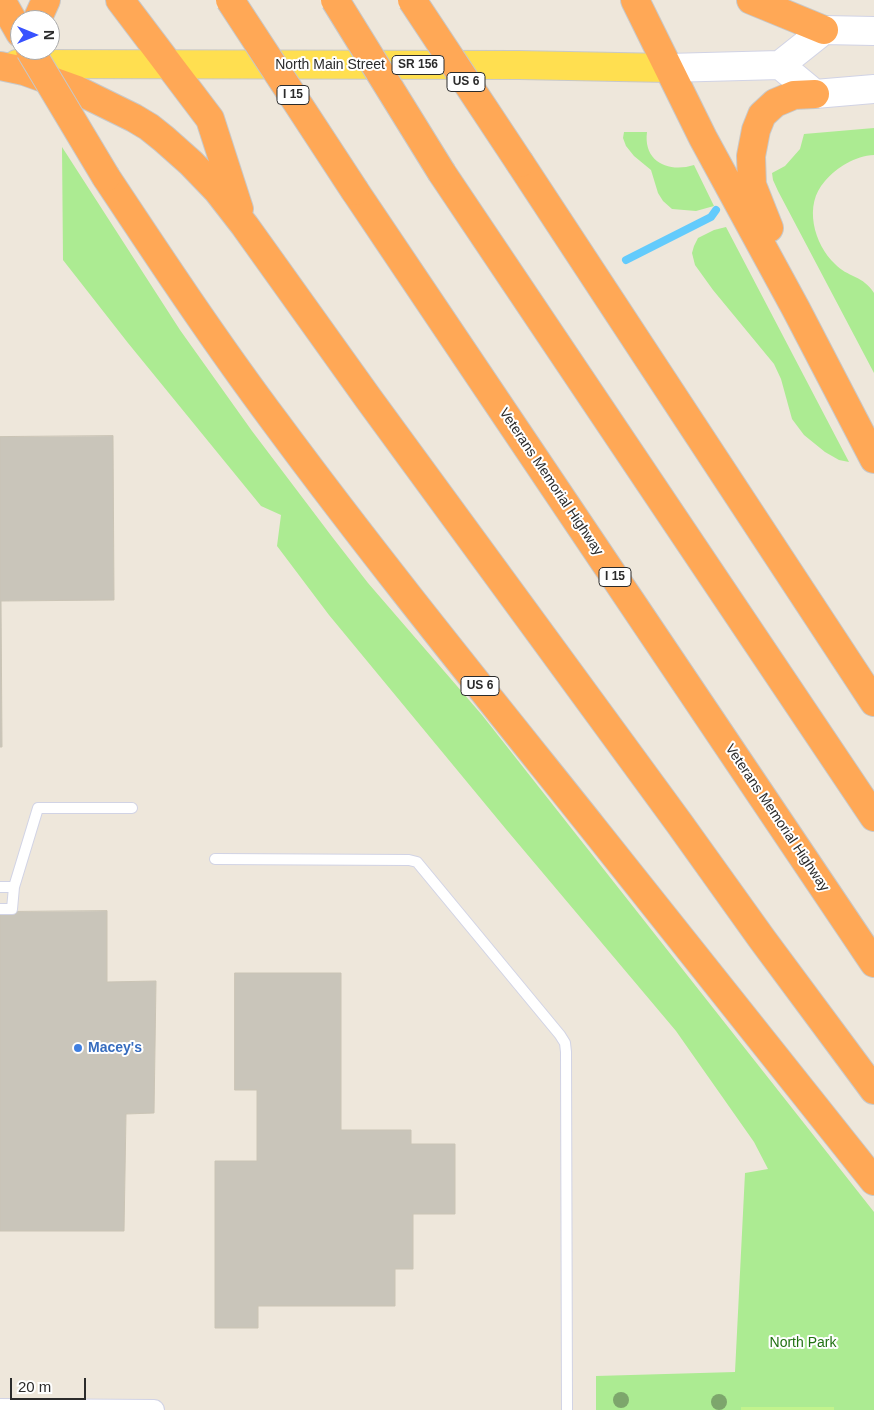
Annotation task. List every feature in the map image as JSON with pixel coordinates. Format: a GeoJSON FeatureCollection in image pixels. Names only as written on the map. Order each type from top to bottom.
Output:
{"type":"FeatureCollection","features":[{"type":"Feature","properties":{"kind":"highway"},"geometry":{"type":"LineString","coordinates":[[1,0],[10,16]]}},
{"type":"Feature","properties":{"kind":"highway"},"geometry":{"type":"LineString","coordinates":[[120,0],[210,119],[245,226]]}},
{"type":"Feature","properties":{"kind":"highway","name":"Veterans Memorial Highway"},"geometry":{"type":"LineString","coordinates":[[230,0],[355,191],[874,963]]}},
{"type":"Feature","properties":{"kind":"highway"},"geometry":{"type":"LineString","coordinates":[[335,0],[442,173],[874,817]]}},
{"type":"Feature","properties":{"kind":"highway","name":"US 6"},"geometry":{"type":"LineString","coordinates":[[412,0],[874,702]]}},
{"type":"Feature","properties":{"kind":"highway"},"geometry":{"type":"LineString","coordinates":[[635,0],[703,138],[796,309],[874,459]]}},
{"type":"Feature","properties":{"kind":"highway"},"geometry":{"type":"LineString","coordinates":[[750,0],[824,30]]}},
{"type":"Feature","properties":{"kind":"highway","name":"US 6"},"geometry":{"type":"LineString","coordinates":[[36,60],[106,177],[174,280],[275,422],[491,700],[874,1181]]}},
{"type":"Feature","properties":{"kind":"highway"},"geometry":{"type":"LineString","coordinates":[[0,65],[24,71],[77,90],[134,118],[149,127],[191,163],[217,190],[874,1090]]}},
{"type":"Feature","properties":{"kind":"highway"},"geometry":{"type":"LineString","coordinates":[[796,309],[768,225],[752,185],[751,156],[756,130],[762,115],[775,103],[794,95],[815,94]]}},
{"type":"Feature","properties":{"kind":"main road"},"geometry":{"type":"LineString","coordinates":[[874,31],[824,30],[780,65],[815,94],[874,89]]}},
{"type":"Feature","properties":{"kind":"main road","name":"North Main Street"},"geometry":{"type":"LineString","coordinates":[[0,65],[519,65],[668,68],[780,65]]}},
{"type":"Feature","properties":{"kind":"street"},"geometry":{"type":"LineString","coordinates":[[0,1409],[154,1410]]}},
{"type":"Feature","properties":{"kind":"lane"},"geometry":{"type":"LineString","coordinates":[[0,909],[12,909],[14,887],[38,808],[132,808]]}},
{"type":"Feature","properties":{"kind":"lane"},"geometry":{"type":"LineString","coordinates":[[215,859],[409,860],[418,862],[560,1035],[565,1043],[566,1052],[568,1410]]}},
{"type":"Feature","properties":{"kind":"lane"},"geometry":{"type":"LineString","coordinates":[[0,887],[14,887]]}},
{"type":"Feature","properties":{"kind":"green space"},"geometry":{"type":"Polygon","coordinates":[[[874,128],[874,155],[853,160],[830,176],[818,191],[814,201],[813,213],[817,235],[821,246],[828,256],[845,272],[870,287],[874,293],[874,373],[778,191],[772,173],[785,166],[800,149],[804,134],[874,128]]]}},
{"type":"Feature","properties":{"kind":"green space"},"geometry":{"type":"Polygon","coordinates":[[[624,132],[647,132],[649,151],[660,163],[676,167],[694,165],[714,206],[696,211],[672,209],[663,201],[658,193],[651,170],[634,156],[626,146],[623,138],[624,132]]]}},
{"type":"Feature","properties":{"kind":"green space","name":"North Park"},"geometry":{"type":"Polygon","coordinates":[[[62,147],[180,330],[252,431],[333,538],[368,583],[482,715],[874,1212],[874,1410],[596,1410],[596,1376],[735,1372],[745,1173],[768,1169],[754,1142],[676,1031],[329,615],[277,546],[281,515],[261,506],[63,260],[62,147]]]}},
{"type":"Feature","properties":{"kind":"green space"},"geometry":{"type":"Polygon","coordinates":[[[726,227],[849,462],[839,460],[825,452],[804,435],[792,419],[781,379],[774,364],[713,290],[695,265],[692,253],[698,238],[714,230],[726,227]]]}},
{"type":"Feature","properties":{"kind":"green space"},"geometry":{"type":"Polygon","coordinates":[[[741,1407],[834,1407],[834,1410],[741,1410],[741,1407]]]}},
{"type":"Feature","properties":{"kind":"building"},"geometry":{"type":"Polygon","coordinates":[[[113,436],[114,600],[1,601],[2,747],[0,747],[0,437],[113,436]]]}},
{"type":"Feature","properties":{"kind":"building","name":"Macey's"},"geometry":{"type":"Polygon","coordinates":[[[107,911],[107,982],[156,981],[154,1113],[126,1114],[124,1231],[0,1231],[0,912],[107,911]]]}},
{"type":"Feature","properties":{"kind":"building"},"geometry":{"type":"Polygon","coordinates":[[[235,973],[341,973],[341,1130],[411,1130],[411,1144],[455,1144],[455,1214],[413,1214],[413,1269],[395,1269],[395,1306],[258,1306],[258,1328],[215,1328],[215,1161],[257,1161],[257,1090],[235,1090],[235,973]]]}},
{"type":"Feature","properties":{"kind":"waterway"},"geometry":{"type":"LineString","coordinates":[[626,260],[711,217],[716,210]]}},
{"type":"Feature","properties":{"kind":"place","name":"Macey's"},"geometry":{"type":"Point","coordinates":[78,1048]}}]}
